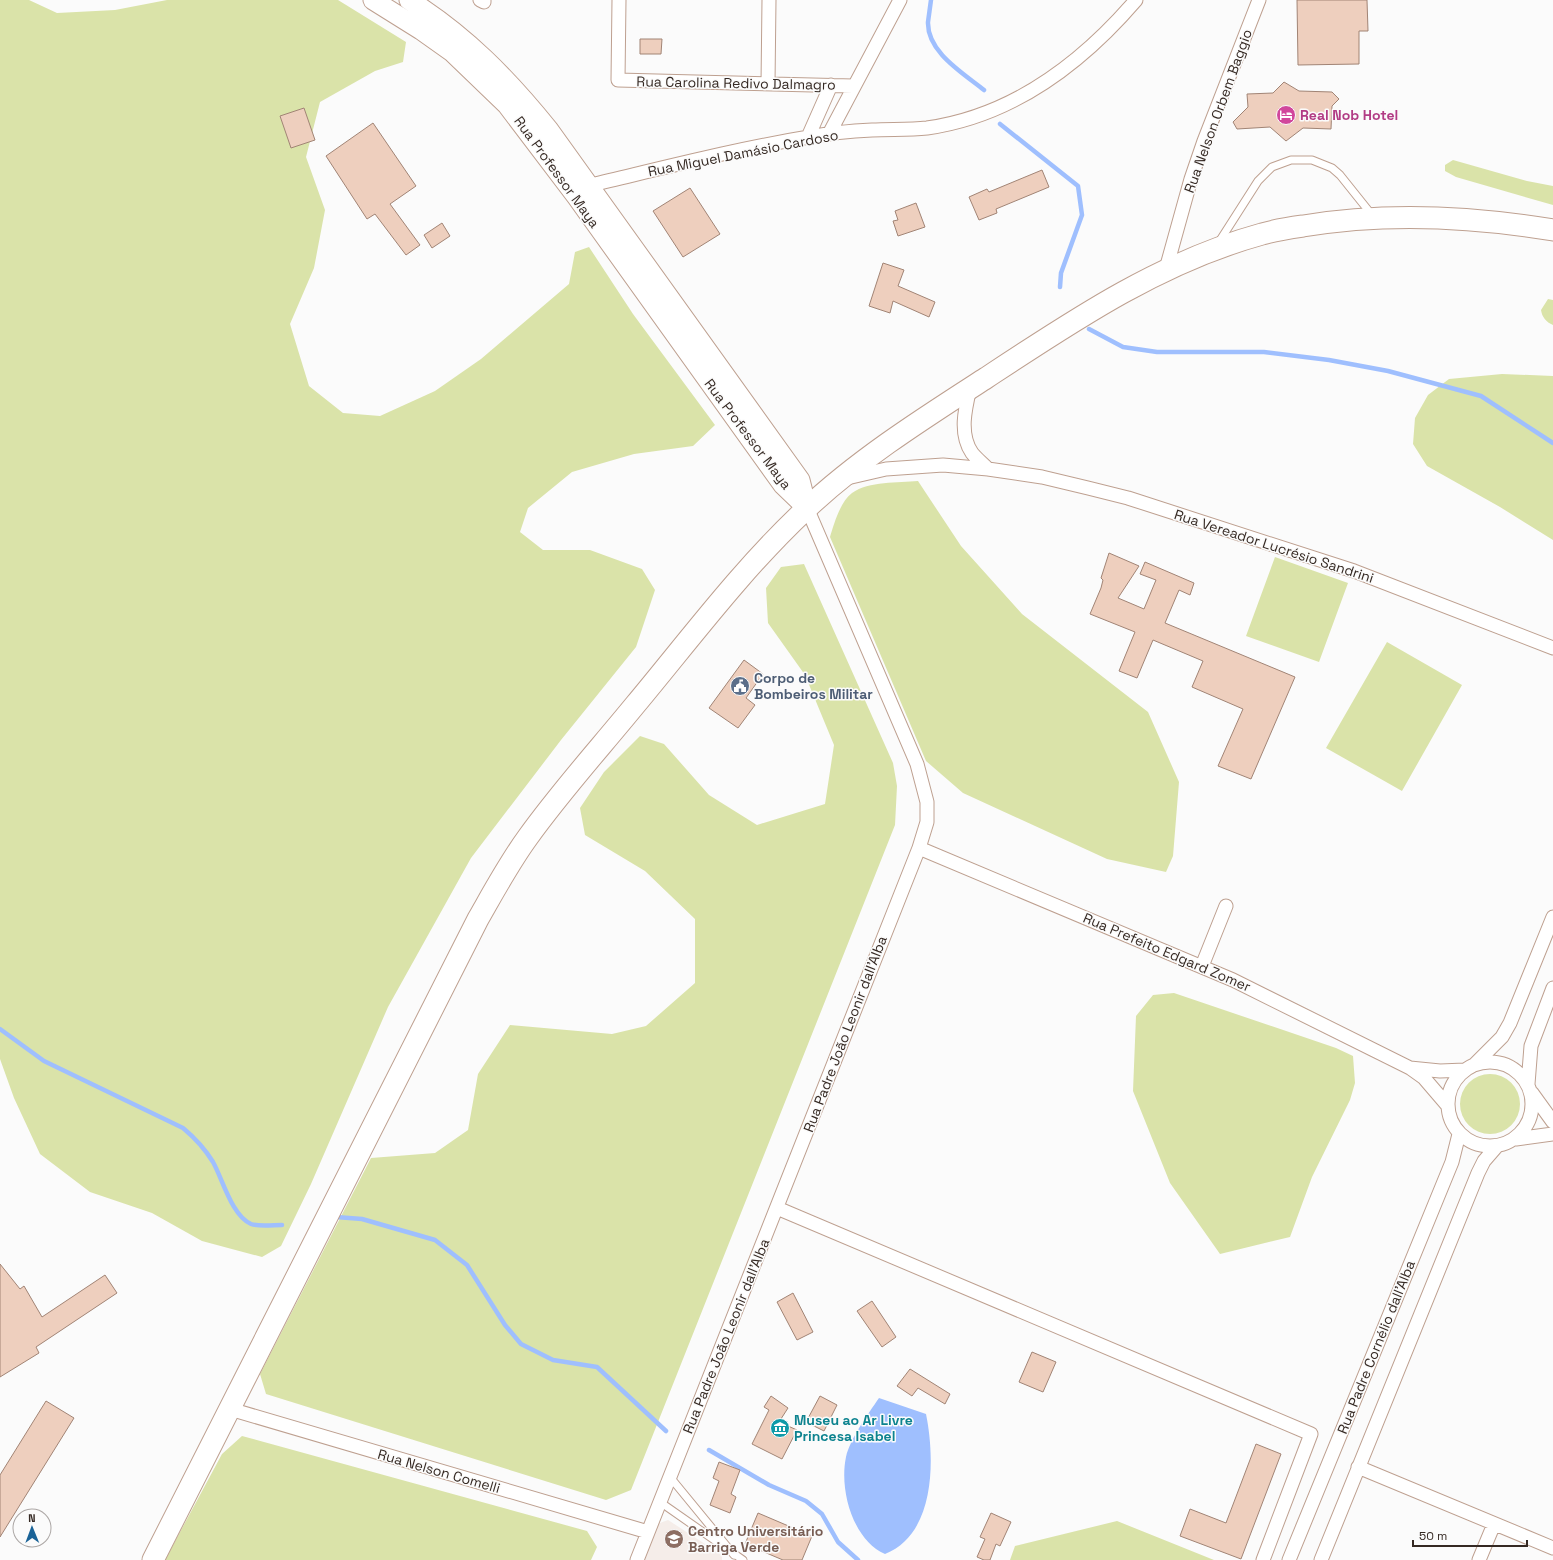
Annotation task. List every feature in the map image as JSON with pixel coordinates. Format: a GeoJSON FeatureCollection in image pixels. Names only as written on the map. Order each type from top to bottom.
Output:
{"type":"FeatureCollection","features":[{"type":"Feature","properties":{"kind":"main road","name":"Rua Professor Maya"},"geometry":{"type":"LineString","coordinates":[[409,0],[464,39],[503,76],[549,130],[583,191]]}},
{"type":"Feature","properties":{"kind":"main road","name":"Rua Professor Maya"},"geometry":{"type":"LineString","coordinates":[[382,2],[452,52],[480,77],[507,105],[583,191],[800,480],[807,508]]}},
{"type":"Feature","properties":{"kind":"main road"},"geometry":{"type":"LineString","coordinates":[[153,1560],[478,918],[506,870],[550,808],[746,572],[807,508],[903,433],[1084,314],[1166,269],[1216,248],[1266,232],[1323,222],[1374,217],[1444,217],[1503,222],[1553,230]]}},
{"type":"Feature","properties":{"kind":"street"},"geometry":{"type":"LineString","coordinates":[[480,0],[484,2],[484,0]]}},
{"type":"Feature","properties":{"kind":"street","name":"Rua Carolina Redivo Dalmagro"},"geometry":{"type":"LineString","coordinates":[[619,0],[618,80],[853,86]]}},
{"type":"Feature","properties":{"kind":"street"},"geometry":{"type":"LineString","coordinates":[[768,84],[769,0]]}},
{"type":"Feature","properties":{"kind":"street"},"geometry":{"type":"LineString","coordinates":[[829,134],[853,86],[900,0]]}},
{"type":"Feature","properties":{"kind":"street","name":"Rua Miguel Damásio Cardoso"},"geometry":{"type":"LineString","coordinates":[[583,191],[710,156],[808,137],[829,134],[925,128],[955,123],[986,114],[1035,89],[1062,71],[1095,44],[1136,0]]}},
{"type":"Feature","properties":{"kind":"street","name":"Rua Nelson Orbem Baggio"},"geometry":{"type":"LineString","coordinates":[[1166,269],[1191,179],[1204,141],[1259,0]]}},
{"type":"Feature","properties":{"kind":"street"},"geometry":{"type":"LineString","coordinates":[[808,137],[830,85]]}},
{"type":"Feature","properties":{"kind":"street"},"geometry":{"type":"LineString","coordinates":[[970,388],[964,418],[965,435],[972,452],[988,469]]}},
{"type":"Feature","properties":{"kind":"street","name":"Rua Vereador Lucrésio Sandrini"},"geometry":{"type":"LineString","coordinates":[[841,480],[886,469],[943,465],[988,469],[1042,477],[1128,498],[1354,571],[1553,648]]}},
{"type":"Feature","properties":{"kind":"street","name":"Rua Padre João Leonir dall'Alba"},"geometry":{"type":"LineString","coordinates":[[637,1560],[919,848],[927,822],[926,802],[917,764],[807,508]]}},
{"type":"Feature","properties":{"kind":"street","name":"Rua Prefeito Edgard Zomer"},"geometry":{"type":"LineString","coordinates":[[919,848],[1202,966],[1265,995],[1410,1068],[1424,1078],[1448,1106]]}},
{"type":"Feature","properties":{"kind":"street"},"geometry":{"type":"LineString","coordinates":[[1202,966],[1226,906]]}},
{"type":"Feature","properties":{"kind":"street"},"geometry":{"type":"LineString","coordinates":[[1553,917],[1510,1023],[1502,1037],[1452,1086],[1448,1106],[1451,1121],[1459,1134],[1476,1145],[1497,1146],[1516,1139],[1553,1134]]}},
{"type":"Feature","properties":{"kind":"street"},"geometry":{"type":"LineString","coordinates":[[1516,1139],[1523,1132],[1532,1114],[1530,1088],[1531,1046],[1553,988]]}},
{"type":"Feature","properties":{"kind":"street"},"geometry":{"type":"LineString","coordinates":[[1469,1068],[1494,1062],[1504,1064],[1514,1069],[1530,1088],[1553,1122]]}},
{"type":"Feature","properties":{"kind":"street","name":"Rua Prefeito Edgard Zomer"},"geometry":{"type":"LineString","coordinates":[[1410,1068],[1440,1071],[1469,1068]]}},
{"type":"Feature","properties":{"kind":"street","name":"Rua Padre Cornélio dall'Alba"},"geometry":{"type":"LineString","coordinates":[[1289,1560],[1452,1162],[1459,1134]]}},
{"type":"Feature","properties":{"kind":"street","name":"Rua Padre Cornélio dall'Alba"},"geometry":{"type":"LineString","coordinates":[[1321,1560],[1478,1173],[1484,1161],[1497,1146]]}},
{"type":"Feature","properties":{"kind":"street"},"geometry":{"type":"LineString","coordinates":[[777,1208],[1311,1434],[1263,1560]]}},
{"type":"Feature","properties":{"kind":"street","name":"Rua Nelson Comelli"},"geometry":{"type":"LineString","coordinates":[[230,1409],[648,1532]]}},
{"type":"Feature","properties":{"kind":"street"},"geometry":{"type":"LineString","coordinates":[[1358,1468],[1553,1548]]}},
{"type":"Feature","properties":{"kind":"street"},"geometry":{"type":"LineString","coordinates":[[1479,1560],[1494,1524]]}},
{"type":"Feature","properties":{"kind":"lane"},"geometry":{"type":"LineString","coordinates":[[1216,248],[1258,181],[1272,167],[1291,160],[1312,160],[1332,168],[1340,175],[1374,217]]}},
{"type":"Feature","properties":{"kind":"lane"},"geometry":{"type":"LineString","coordinates":[[670,1477],[734,1555]]}},
{"type":"Feature","properties":{"kind":"lane"},"geometry":{"type":"LineString","coordinates":[[660,1502],[743,1560]]}},
{"type":"Feature","properties":{"kind":"shaded area","name":"Centro Universitário Barriga Verde"},"geometry":{"type":"Polygon","coordinates":[[[668,1520],[722,1555],[722,1560],[643,1560],[657,1524],[668,1520]]]}},
{"type":"Feature","properties":{"kind":"green space"},"geometry":{"type":"Polygon","coordinates":[[[0,0],[29,0],[57,13],[115,10],[167,0],[338,0],[406,42],[403,62],[375,71],[320,102],[306,157],[325,210],[314,268],[290,324],[309,386],[343,413],[380,416],[435,391],[481,359],[569,284],[575,252],[589,247],[633,314],[715,425],[693,446],[634,454],[572,472],[528,508],[520,532],[543,550],[590,550],[642,569],[655,590],[636,647],[561,740],[471,858],[388,1007],[311,1184],[281,1246],[262,1257],[202,1241],[152,1213],[90,1192],[40,1154],[14,1098],[0,1059],[0,0]]]}},
{"type":"Feature","properties":{"kind":"green space"},"geometry":{"type":"Polygon","coordinates":[[[1453,160],[1527,181],[1553,186],[1553,205],[1456,177],[1445,171],[1445,165],[1453,160]]]}},
{"type":"Feature","properties":{"kind":"green space"},"geometry":{"type":"Polygon","coordinates":[[[1548,299],[1553,300],[1553,325],[1545,319],[1541,310],[1548,299]]]}},
{"type":"Feature","properties":{"kind":"green space"},"geometry":{"type":"Polygon","coordinates":[[[1502,374],[1553,376],[1553,540],[1500,507],[1427,466],[1413,444],[1415,418],[1428,395],[1449,379],[1502,374]]]}},
{"type":"Feature","properties":{"kind":"green space"},"geometry":{"type":"Polygon","coordinates":[[[918,481],[961,546],[1022,614],[1148,712],[1179,782],[1173,856],[1166,872],[1107,859],[963,793],[926,761],[830,537],[841,507],[852,493],[875,484],[918,481]]]}},
{"type":"Feature","properties":{"kind":"green space"},"geometry":{"type":"Polygon","coordinates":[[[1275,557],[1348,583],[1319,662],[1246,636],[1275,557]]]}},
{"type":"Feature","properties":{"kind":"green space"},"geometry":{"type":"Polygon","coordinates":[[[804,564],[893,763],[897,786],[895,825],[631,1490],[606,1500],[266,1394],[260,1374],[371,1158],[435,1153],[468,1130],[478,1074],[510,1025],[612,1034],[646,1026],[695,983],[695,919],[645,871],[585,835],[580,808],[604,772],[640,736],[664,744],[709,795],[757,825],[825,804],[834,745],[805,675],[768,623],[766,588],[781,567],[804,564]]]}},
{"type":"Feature","properties":{"kind":"green space"},"geometry":{"type":"Polygon","coordinates":[[[1387,642],[1462,685],[1402,791],[1326,748],[1387,642]]]}},
{"type":"Feature","properties":{"kind":"green space"},"geometry":{"type":"Polygon","coordinates":[[[1174,993],[1336,1048],[1353,1056],[1355,1083],[1350,1100],[1312,1177],[1290,1237],[1220,1254],[1170,1183],[1133,1091],[1136,1016],[1153,995],[1174,993]]]}},
{"type":"Feature","properties":{"kind":"green space"},"geometry":{"type":"Polygon","coordinates":[[[1490,1074],[1507,1079],[1515,1087],[1520,1104],[1515,1121],[1507,1129],[1490,1134],[1473,1129],[1465,1121],[1460,1104],[1465,1087],[1473,1079],[1490,1074]]]}},
{"type":"Feature","properties":{"kind":"green space"},"geometry":{"type":"Polygon","coordinates":[[[242,1436],[587,1531],[597,1547],[591,1560],[165,1560],[222,1454],[242,1436]]]}},
{"type":"Feature","properties":{"kind":"green space"},"geometry":{"type":"Polygon","coordinates":[[[1117,1521],[1214,1560],[1010,1560],[1015,1546],[1117,1521]]]}},
{"type":"Feature","properties":{"kind":"water"},"geometry":{"type":"Polygon","coordinates":[[[879,1398],[926,1414],[931,1452],[928,1493],[923,1513],[914,1530],[902,1544],[885,1554],[864,1538],[857,1526],[847,1499],[844,1470],[846,1457],[851,1442],[879,1398]]]}},
{"type":"Feature","properties":{"kind":"building"},"geometry":{"type":"Polygon","coordinates":[[[1297,0],[1367,0],[1368,31],[1359,31],[1359,64],[1298,65],[1297,0]]]}},
{"type":"Feature","properties":{"kind":"building"},"geometry":{"type":"Polygon","coordinates":[[[640,39],[662,39],[661,54],[640,54],[640,39]]]}},
{"type":"Feature","properties":{"kind":"building","name":"Real Nob Hotel"},"geometry":{"type":"Polygon","coordinates":[[[1284,82],[1299,91],[1332,92],[1339,99],[1332,106],[1331,129],[1303,128],[1286,141],[1270,127],[1237,129],[1233,122],[1248,107],[1247,94],[1273,93],[1284,82]]]}},
{"type":"Feature","properties":{"kind":"building"},"geometry":{"type":"Polygon","coordinates":[[[304,108],[315,140],[291,148],[280,116],[304,108]]]}},
{"type":"Feature","properties":{"kind":"building"},"geometry":{"type":"Polygon","coordinates":[[[373,123],[416,186],[390,204],[420,245],[406,255],[375,214],[367,219],[326,156],[373,123]]]}},
{"type":"Feature","properties":{"kind":"building"},"geometry":{"type":"Polygon","coordinates":[[[1042,170],[1049,187],[996,209],[997,213],[979,220],[969,197],[987,189],[989,192],[1042,170]]]}},
{"type":"Feature","properties":{"kind":"building"},"geometry":{"type":"Polygon","coordinates":[[[690,188],[720,234],[683,257],[653,211],[690,188]]]}},
{"type":"Feature","properties":{"kind":"building"},"geometry":{"type":"Polygon","coordinates":[[[916,203],[925,227],[898,236],[893,221],[898,220],[895,211],[916,203]]]}},
{"type":"Feature","properties":{"kind":"building"},"geometry":{"type":"Polygon","coordinates":[[[442,223],[450,236],[432,248],[424,235],[442,223]]]}},
{"type":"Feature","properties":{"kind":"building"},"geometry":{"type":"Polygon","coordinates":[[[883,263],[904,270],[898,286],[935,302],[929,317],[893,301],[890,313],[869,306],[883,263]]]}},
{"type":"Feature","properties":{"kind":"building"},"geometry":{"type":"Polygon","coordinates":[[[1109,553],[1139,566],[1118,598],[1144,609],[1156,580],[1140,574],[1145,562],[1194,583],[1190,595],[1179,590],[1165,623],[1295,677],[1251,779],[1218,766],[1243,709],[1192,687],[1203,661],[1153,640],[1137,678],[1119,671],[1135,632],[1090,614],[1101,588],[1103,580],[1101,578],[1109,553]]]}},
{"type":"Feature","properties":{"kind":"building","name":"Corpo de Bombeiros Militar"},"geometry":{"type":"Polygon","coordinates":[[[744,660],[763,674],[746,698],[755,705],[738,728],[709,708],[744,660]]]}},
{"type":"Feature","properties":{"kind":"building"},"geometry":{"type":"Polygon","coordinates":[[[0,1264],[20,1289],[24,1286],[42,1317],[105,1275],[117,1293],[36,1347],[39,1353],[0,1377],[0,1264]]]}},
{"type":"Feature","properties":{"kind":"building"},"geometry":{"type":"Polygon","coordinates":[[[793,1293],[813,1332],[797,1340],[777,1302],[793,1293]]]}},
{"type":"Feature","properties":{"kind":"building"},"geometry":{"type":"Polygon","coordinates":[[[872,1301],[896,1337],[882,1347],[857,1311],[872,1301]]]}},
{"type":"Feature","properties":{"kind":"building"},"geometry":{"type":"Polygon","coordinates":[[[1032,1352],[1056,1362],[1043,1392],[1019,1382],[1032,1352]]]}},
{"type":"Feature","properties":{"kind":"building"},"geometry":{"type":"Polygon","coordinates":[[[910,1369],[950,1394],[945,1404],[918,1388],[912,1396],[897,1386],[910,1369]]]}},
{"type":"Feature","properties":{"kind":"building"},"geometry":{"type":"Polygon","coordinates":[[[771,1396],[788,1408],[779,1422],[797,1430],[782,1459],[752,1444],[769,1410],[764,1407],[771,1396]]]}},
{"type":"Feature","properties":{"kind":"building"},"geometry":{"type":"Polygon","coordinates":[[[820,1396],[837,1405],[824,1431],[806,1422],[820,1396]]]}},
{"type":"Feature","properties":{"kind":"building"},"geometry":{"type":"Polygon","coordinates":[[[46,1401],[74,1418],[18,1508],[12,1508],[12,1518],[0,1537],[0,1475],[46,1401]]]}},
{"type":"Feature","properties":{"kind":"building"},"geometry":{"type":"Polygon","coordinates":[[[1256,1444],[1281,1454],[1241,1559],[1180,1536],[1190,1509],[1226,1523],[1256,1444]]]}},
{"type":"Feature","properties":{"kind":"building"},"geometry":{"type":"Polygon","coordinates":[[[719,1462],[740,1470],[731,1494],[736,1497],[730,1513],[710,1505],[719,1481],[713,1478],[719,1462]]]}},
{"type":"Feature","properties":{"kind":"building"},"geometry":{"type":"Polygon","coordinates":[[[758,1513],[812,1536],[802,1560],[783,1560],[745,1544],[758,1513]]]}},
{"type":"Feature","properties":{"kind":"building"},"geometry":{"type":"Polygon","coordinates":[[[991,1513],[1011,1522],[1000,1546],[996,1544],[990,1560],[984,1560],[977,1557],[985,1539],[980,1537],[991,1513]]]}},
{"type":"Feature","properties":{"kind":"waterway"},"geometry":{"type":"LineString","coordinates":[[931,0],[928,22],[929,33],[933,43],[948,61],[984,90]]}},
{"type":"Feature","properties":{"kind":"waterway"},"geometry":{"type":"LineString","coordinates":[[1000,124],[1078,186],[1082,215],[1061,273],[1060,287]]}},
{"type":"Feature","properties":{"kind":"waterway"},"geometry":{"type":"LineString","coordinates":[[1089,329],[1123,347],[1157,352],[1264,352],[1329,360],[1388,371],[1481,396],[1553,443]]}},
{"type":"Feature","properties":{"kind":"waterway"},"geometry":{"type":"LineString","coordinates":[[0,1029],[44,1061],[183,1128],[200,1144],[210,1157],[233,1206],[244,1220],[251,1224],[258,1225],[282,1225]]}},
{"type":"Feature","properties":{"kind":"waterway"},"geometry":{"type":"LineString","coordinates":[[336,1217],[362,1219],[435,1240],[467,1265],[505,1325],[521,1344],[553,1360],[597,1367],[666,1431]]}},
{"type":"Feature","properties":{"kind":"waterway"},"geometry":{"type":"LineString","coordinates":[[709,1450],[769,1485],[806,1501],[822,1514],[838,1542],[858,1560]]}},
{"type":"Feature","properties":{"kind":"place","name":"Real Nob Hotel"},"geometry":{"type":"Point","coordinates":[1286,115]}},
{"type":"Feature","properties":{"kind":"place","name":"Corpo de Bombeiros Militar"},"geometry":{"type":"Point","coordinates":[740,686]}},
{"type":"Feature","properties":{"kind":"place","name":"Museu ao Ar Livre Princesa Isabel"},"geometry":{"type":"Point","coordinates":[780,1428]}},
{"type":"Feature","properties":{"kind":"place","name":"Centro Universitário Barriga Verde"},"geometry":{"type":"Point","coordinates":[674,1539]}}]}
